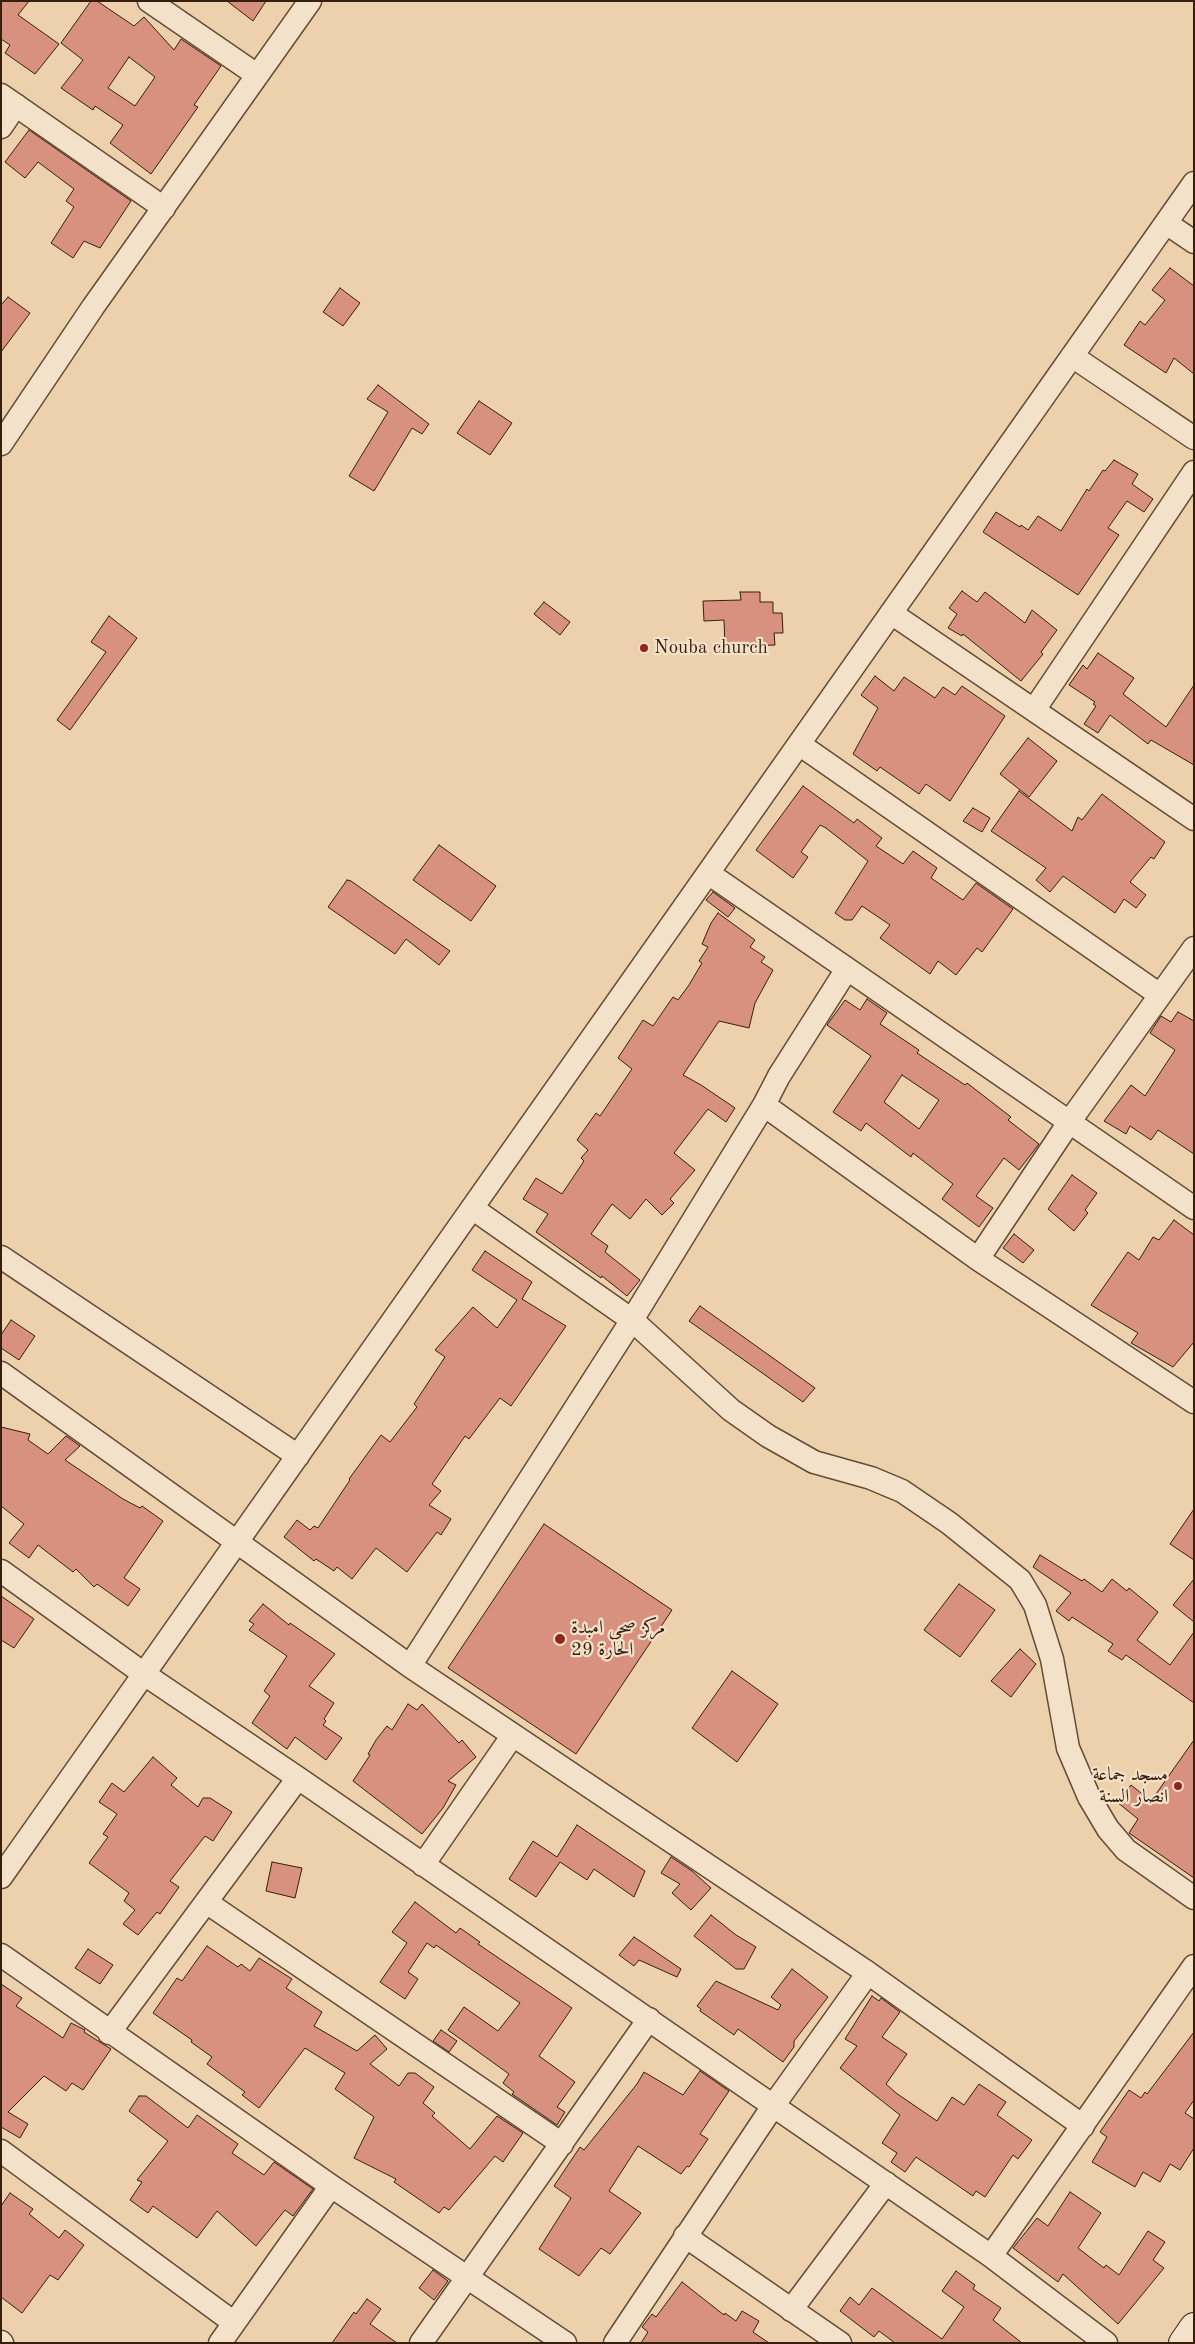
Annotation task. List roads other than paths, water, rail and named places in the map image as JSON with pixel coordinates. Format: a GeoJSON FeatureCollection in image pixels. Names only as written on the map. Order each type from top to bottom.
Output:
{"type":"FeatureCollection","features":[{"type":"Feature","properties":{"kind":"main road"},"geometry":{"type":"LineString","coordinates":[[1184,2343],[1194,2327]]}},
{"type":"Feature","properties":{"kind":"street"},"geometry":{"type":"LineString","coordinates":[[149,1],[257,75]]}},
{"type":"Feature","properties":{"kind":"street"},"geometry":{"type":"LineString","coordinates":[[1,444],[93,307],[310,1]]}},
{"type":"Feature","properties":{"kind":"street"},"geometry":{"type":"LineString","coordinates":[[1,127],[8,100],[164,208]]}},
{"type":"Feature","properties":{"kind":"street"},"geometry":{"type":"LineString","coordinates":[[1,1877],[1194,183]]}},
{"type":"Feature","properties":{"kind":"street"},"geometry":{"type":"LineString","coordinates":[[1166,222],[1194,242]]}},
{"type":"Feature","properties":{"kind":"street"},"geometry":{"type":"LineString","coordinates":[[1072,356],[1194,438]]}},
{"type":"Feature","properties":{"kind":"street"},"geometry":{"type":"LineString","coordinates":[[1034,710],[1194,472]]}},
{"type":"Feature","properties":{"kind":"street"},"geometry":{"type":"LineString","coordinates":[[891,613],[1194,819]]}},
{"type":"Feature","properties":{"kind":"street"},"geometry":{"type":"LineString","coordinates":[[799,744],[1160,995]]}},
{"type":"Feature","properties":{"kind":"street"},"geometry":{"type":"LineString","coordinates":[[708,873],[1194,1208]]}},
{"type":"Feature","properties":{"kind":"street"},"geometry":{"type":"LineString","coordinates":[[978,1259],[1070,1121],[1194,948]]}},
{"type":"Feature","properties":{"kind":"street"},"geometry":{"type":"LineString","coordinates":[[410,1666],[632,1320],[764,1105],[778,1076],[847,970]]}},
{"type":"Feature","properties":{"kind":"street"},"geometry":{"type":"LineString","coordinates":[[764,1105],[978,1259],[1194,1402]]}},
{"type":"Feature","properties":{"kind":"street"},"geometry":{"type":"LineString","coordinates":[[472,1208],[632,1320],[731,1410],[768,1436],[814,1462],[871,1478],[902,1491],[949,1523],[1020,1580],[1035,1605],[1052,1659],[1068,1748],[1090,1797],[1108,1829],[1126,1850],[1194,1898]]}},
{"type":"Feature","properties":{"kind":"street"},"geometry":{"type":"LineString","coordinates":[[1,1257],[298,1456]]}},
{"type":"Feature","properties":{"kind":"street"},"geometry":{"type":"LineString","coordinates":[[1,1373],[410,1666],[868,1974],[1084,2126]]}},
{"type":"Feature","properties":{"kind":"street"},"geometry":{"type":"LineString","coordinates":[[1,1571],[144,1674],[991,2256],[1106,2343]]}},
{"type":"Feature","properties":{"kind":"street"},"geometry":{"type":"LineString","coordinates":[[423,1865],[513,1735]]}},
{"type":"Feature","properties":{"kind":"street"},"geometry":{"type":"LineString","coordinates":[[109,2032],[298,1778]]}},
{"type":"Feature","properties":{"kind":"street"},"geometry":{"type":"LineString","coordinates":[[206,1902],[562,2144]]}},
{"type":"Feature","properties":{"kind":"street"},"geometry":{"type":"LineString","coordinates":[[1,1955],[331,2186],[565,2343]]}},
{"type":"Feature","properties":{"kind":"street"},"geometry":{"type":"LineString","coordinates":[[991,2256],[1084,2126],[1194,1966]]}},
{"type":"Feature","properties":{"kind":"street"},"geometry":{"type":"LineString","coordinates":[[615,2343],[773,2106],[868,1974]]}},
{"type":"Feature","properties":{"kind":"street"},"geometry":{"type":"LineString","coordinates":[[421,2343],[648,2019]]}},
{"type":"Feature","properties":{"kind":"street"},"geometry":{"type":"LineString","coordinates":[[1,2151],[233,2322]]}},
{"type":"Feature","properties":{"kind":"street"},"geometry":{"type":"LineString","coordinates":[[791,2310],[886,2183]]}},
{"type":"Feature","properties":{"kind":"street"},"geometry":{"type":"LineString","coordinates":[[220,2343],[233,2322],[331,2186]]}},
{"type":"Feature","properties":{"kind":"street"},"geometry":{"type":"LineString","coordinates":[[685,2236],[840,2343]]}},
{"type":"Feature","properties":{"kind":"place","name":"Nouba church"},"geometry":{"type":"Point","coordinates":[644,648]}},
{"type":"Feature","properties":{"kind":"place","name":"مركز صحي امبدة الحارة 29"},"geometry":{"type":"Point","coordinates":[560,1639]}},
{"type":"Feature","properties":{"kind":"place","name":"مسجد جماعة انصار السنة"},"geometry":{"type":"Point","coordinates":[1178,1786]}}]}
